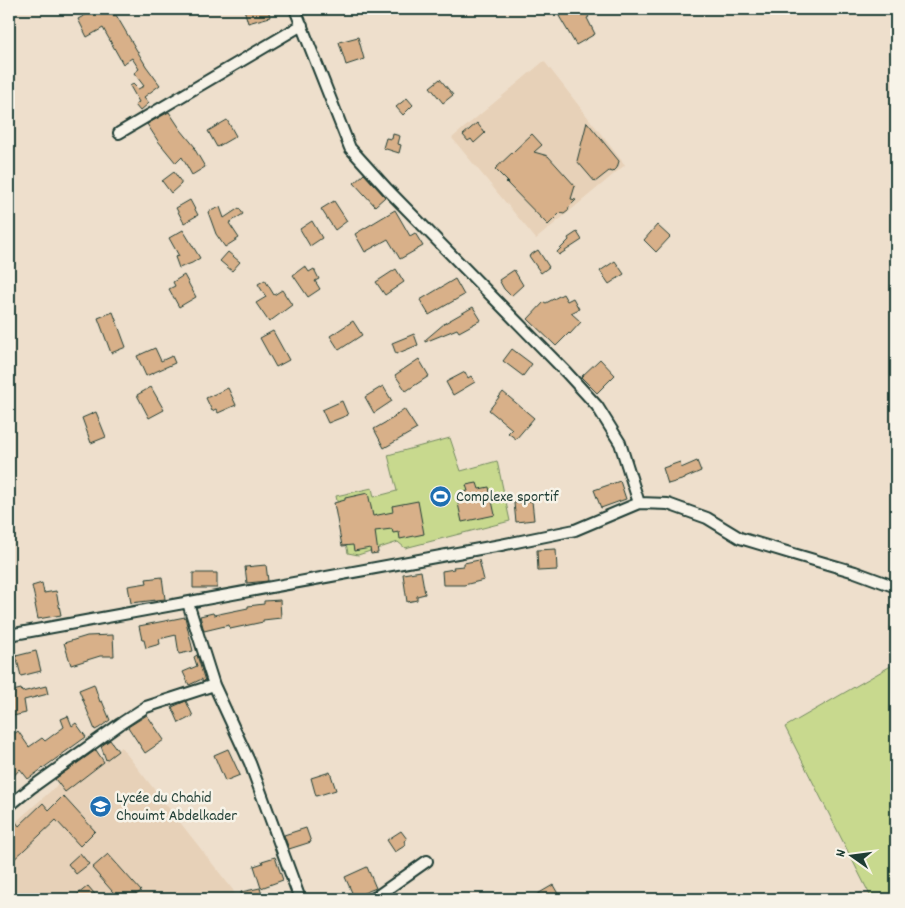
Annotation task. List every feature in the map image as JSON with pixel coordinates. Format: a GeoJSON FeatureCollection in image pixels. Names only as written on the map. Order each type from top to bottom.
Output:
{"type":"FeatureCollection","features":[{"type":"Feature","properties":{"kind":"street"},"geometry":{"type":"LineString","coordinates":[[295,9],[350,148],[387,189],[597,406],[620,443],[639,503]]}},
{"type":"Feature","properties":{"kind":"street"},"geometry":{"type":"LineString","coordinates":[[119,133],[302,25]]}},
{"type":"Feature","properties":{"kind":"street"},"geometry":{"type":"LineString","coordinates":[[9,635],[492,547],[575,530],[639,503],[668,504],[707,518],[740,538],[854,572],[896,587]]}},
{"type":"Feature","properties":{"kind":"street"},"geometry":{"type":"LineString","coordinates":[[188,603],[214,685],[250,763],[300,899]]}},
{"type":"Feature","properties":{"kind":"street"},"geometry":{"type":"LineString","coordinates":[[9,806],[31,788],[146,707],[214,685]]}},
{"type":"Feature","properties":{"kind":"street"},"geometry":{"type":"LineString","coordinates":[[373,899],[426,861]]}},
{"type":"Feature","properties":{"kind":"shaded area"},"geometry":{"type":"Polygon","coordinates":[[[544,61],[625,165],[536,239],[452,138],[544,61]]]}},
{"type":"Feature","properties":{"kind":"shaded area","name":"Lycée du Chahid Chouimt Abdelkader"},"geometry":{"type":"Polygon","coordinates":[[[121,747],[233,890],[236,899],[9,899],[9,828],[62,781],[69,787],[121,747]]]}},
{"type":"Feature","properties":{"kind":"green space","name":"Complexe sportif"},"geometry":{"type":"Polygon","coordinates":[[[450,438],[461,471],[497,461],[510,521],[405,548],[398,542],[358,555],[348,553],[336,496],[372,488],[374,497],[397,491],[388,455],[450,438]]]}},
{"type":"Feature","properties":{"kind":"green space"},"geometry":{"type":"Polygon","coordinates":[[[896,663],[896,899],[872,899],[785,727],[896,663]]]}},
{"type":"Feature","properties":{"kind":"building"},"geometry":{"type":"Polygon","coordinates":[[[110,9],[113,16],[116,15],[146,66],[160,85],[144,97],[149,103],[140,111],[135,105],[139,102],[130,86],[133,84],[138,89],[144,86],[134,73],[139,69],[132,58],[123,64],[103,28],[87,37],[78,19],[91,12],[92,14],[110,9]]]}},
{"type":"Feature","properties":{"kind":"building"},"geometry":{"type":"Polygon","coordinates":[[[244,9],[268,9],[270,17],[248,23],[244,9]]]}},
{"type":"Feature","properties":{"kind":"building"},"geometry":{"type":"Polygon","coordinates":[[[572,9],[584,9],[595,34],[576,45],[559,16],[572,9]]]}},
{"type":"Feature","properties":{"kind":"building"},"geometry":{"type":"Polygon","coordinates":[[[358,37],[364,59],[346,65],[339,42],[358,37]]]}},
{"type":"Feature","properties":{"kind":"building"},"geometry":{"type":"Polygon","coordinates":[[[440,79],[453,95],[443,103],[430,87],[440,79]]]}},
{"type":"Feature","properties":{"kind":"building"},"geometry":{"type":"Polygon","coordinates":[[[407,98],[413,105],[403,115],[396,107],[407,98]]]}},
{"type":"Feature","properties":{"kind":"building"},"geometry":{"type":"Polygon","coordinates":[[[169,112],[195,147],[205,167],[192,175],[182,157],[176,163],[147,124],[169,112]]]}},
{"type":"Feature","properties":{"kind":"building"},"geometry":{"type":"Polygon","coordinates":[[[227,120],[236,136],[217,147],[208,131],[227,120]]]}},
{"type":"Feature","properties":{"kind":"building"},"geometry":{"type":"Polygon","coordinates":[[[587,122],[619,161],[617,168],[613,172],[609,171],[595,182],[577,161],[587,122]]]}},
{"type":"Feature","properties":{"kind":"building"},"geometry":{"type":"Polygon","coordinates":[[[477,123],[485,133],[474,143],[471,139],[468,141],[463,135],[477,123]]]}},
{"type":"Feature","properties":{"kind":"building"},"geometry":{"type":"Polygon","coordinates":[[[393,134],[400,136],[398,144],[401,145],[399,153],[383,148],[386,138],[392,139],[393,134]]]}},
{"type":"Feature","properties":{"kind":"building"},"geometry":{"type":"Polygon","coordinates":[[[532,134],[542,145],[534,152],[548,156],[575,186],[571,199],[576,200],[569,207],[568,211],[564,214],[560,213],[548,225],[495,169],[532,134]]]}},
{"type":"Feature","properties":{"kind":"building"},"geometry":{"type":"Polygon","coordinates":[[[174,172],[181,184],[171,193],[162,181],[174,172]]]}},
{"type":"Feature","properties":{"kind":"building"},"geometry":{"type":"Polygon","coordinates":[[[364,174],[385,197],[375,206],[354,183],[364,174]]]}},
{"type":"Feature","properties":{"kind":"building"},"geometry":{"type":"Polygon","coordinates":[[[190,200],[198,215],[184,223],[176,208],[190,200]]]}},
{"type":"Feature","properties":{"kind":"building"},"geometry":{"type":"Polygon","coordinates":[[[334,201],[347,221],[335,230],[321,209],[334,201]]]}},
{"type":"Feature","properties":{"kind":"building"},"geometry":{"type":"Polygon","coordinates":[[[220,207],[224,218],[239,208],[243,214],[229,223],[239,238],[225,247],[216,234],[208,212],[220,207]]]}},
{"type":"Feature","properties":{"kind":"building"},"geometry":{"type":"Polygon","coordinates":[[[395,210],[410,236],[415,233],[423,246],[400,259],[388,239],[365,252],[355,234],[395,210]]]}},
{"type":"Feature","properties":{"kind":"building"},"geometry":{"type":"Polygon","coordinates":[[[312,221],[322,238],[310,246],[300,229],[312,221]]]}},
{"type":"Feature","properties":{"kind":"building"},"geometry":{"type":"Polygon","coordinates":[[[657,225],[670,237],[656,252],[644,240],[657,225]]]}},
{"type":"Feature","properties":{"kind":"building"},"geometry":{"type":"Polygon","coordinates":[[[183,230],[200,258],[179,268],[175,257],[179,256],[169,238],[183,230]]]}},
{"type":"Feature","properties":{"kind":"building"},"geometry":{"type":"Polygon","coordinates":[[[577,232],[582,240],[559,255],[557,252],[569,240],[568,238],[577,232]]]}},
{"type":"Feature","properties":{"kind":"building"},"geometry":{"type":"Polygon","coordinates":[[[538,250],[549,267],[541,273],[529,256],[538,250]]]}},
{"type":"Feature","properties":{"kind":"building"},"geometry":{"type":"Polygon","coordinates":[[[228,252],[240,262],[232,271],[220,261],[228,252]]]}},
{"type":"Feature","properties":{"kind":"building"},"geometry":{"type":"Polygon","coordinates":[[[615,261],[624,274],[609,284],[600,271],[615,261]]]}},
{"type":"Feature","properties":{"kind":"building"},"geometry":{"type":"Polygon","coordinates":[[[305,266],[309,272],[314,269],[319,279],[315,281],[320,289],[308,297],[293,275],[305,266]]]}},
{"type":"Feature","properties":{"kind":"building"},"geometry":{"type":"Polygon","coordinates":[[[396,269],[404,282],[385,295],[376,282],[396,269]]]}},
{"type":"Feature","properties":{"kind":"building"},"geometry":{"type":"Polygon","coordinates":[[[514,270],[523,285],[511,296],[499,280],[514,270]]]}},
{"type":"Feature","properties":{"kind":"building"},"geometry":{"type":"Polygon","coordinates":[[[184,275],[196,297],[179,307],[169,289],[175,286],[173,282],[184,275]]]}},
{"type":"Feature","properties":{"kind":"building"},"geometry":{"type":"Polygon","coordinates":[[[455,279],[464,295],[429,315],[420,300],[455,279]]]}},
{"type":"Feature","properties":{"kind":"building"},"geometry":{"type":"Polygon","coordinates":[[[265,280],[274,295],[282,290],[292,305],[269,322],[256,303],[266,297],[258,284],[265,280]]]}},
{"type":"Feature","properties":{"kind":"building"},"geometry":{"type":"Polygon","coordinates":[[[563,294],[567,301],[573,298],[579,309],[571,313],[581,322],[556,346],[528,319],[544,302],[546,303],[563,294]]]}},
{"type":"Feature","properties":{"kind":"building"},"geometry":{"type":"Polygon","coordinates":[[[473,307],[481,320],[459,332],[457,329],[425,342],[445,323],[473,307]]]}},
{"type":"Feature","properties":{"kind":"building"},"geometry":{"type":"Polygon","coordinates":[[[113,312],[126,347],[111,353],[98,318],[113,312]]]}},
{"type":"Feature","properties":{"kind":"building"},"geometry":{"type":"Polygon","coordinates":[[[353,321],[362,335],[339,350],[330,336],[353,321]]]}},
{"type":"Feature","properties":{"kind":"building"},"geometry":{"type":"Polygon","coordinates":[[[273,331],[289,360],[276,367],[260,338],[273,331]]]}},
{"type":"Feature","properties":{"kind":"building"},"geometry":{"type":"Polygon","coordinates":[[[414,334],[418,345],[396,354],[392,343],[414,334]]]}},
{"type":"Feature","properties":{"kind":"building"},"geometry":{"type":"Polygon","coordinates":[[[155,348],[161,361],[172,356],[175,363],[146,376],[137,356],[155,348]]]}},
{"type":"Feature","properties":{"kind":"building"},"geometry":{"type":"Polygon","coordinates":[[[512,349],[532,364],[523,376],[503,361],[512,349]]]}},
{"type":"Feature","properties":{"kind":"building"},"geometry":{"type":"Polygon","coordinates":[[[419,359],[429,376],[406,391],[395,375],[419,359]]]}},
{"type":"Feature","properties":{"kind":"building"},"geometry":{"type":"Polygon","coordinates":[[[600,359],[615,375],[597,393],[581,377],[600,359]]]}},
{"type":"Feature","properties":{"kind":"building"},"geometry":{"type":"Polygon","coordinates":[[[465,372],[468,378],[471,376],[475,382],[453,395],[446,382],[465,372]]]}},
{"type":"Feature","properties":{"kind":"building"},"geometry":{"type":"Polygon","coordinates":[[[383,386],[392,401],[374,413],[365,397],[383,386]]]}},
{"type":"Feature","properties":{"kind":"building"},"geometry":{"type":"Polygon","coordinates":[[[151,387],[164,410],[149,418],[137,395],[151,387]]]}},
{"type":"Feature","properties":{"kind":"building"},"geometry":{"type":"Polygon","coordinates":[[[228,388],[236,405],[218,413],[216,409],[212,411],[206,398],[228,388]]]}},
{"type":"Feature","properties":{"kind":"building"},"geometry":{"type":"Polygon","coordinates":[[[503,392],[534,418],[516,439],[508,433],[512,429],[489,410],[503,392]]]}},
{"type":"Feature","properties":{"kind":"building"},"geometry":{"type":"Polygon","coordinates":[[[342,401],[348,415],[328,423],[322,410],[342,401]]]}},
{"type":"Feature","properties":{"kind":"building"},"geometry":{"type":"Polygon","coordinates":[[[404,409],[417,429],[384,448],[374,429],[395,417],[404,409]]]}},
{"type":"Feature","properties":{"kind":"building"},"geometry":{"type":"Polygon","coordinates":[[[96,412],[106,437],[91,443],[82,418],[96,412]]]}},
{"type":"Feature","properties":{"kind":"building"},"geometry":{"type":"Polygon","coordinates":[[[697,461],[701,471],[685,479],[668,484],[663,468],[680,462],[681,468],[697,461]]]}},
{"type":"Feature","properties":{"kind":"building"},"geometry":{"type":"Polygon","coordinates":[[[620,481],[626,499],[601,508],[594,490],[620,481]]]}},
{"type":"Feature","properties":{"kind":"building"},"geometry":{"type":"Polygon","coordinates":[[[477,483],[479,489],[489,487],[495,515],[462,522],[456,494],[468,491],[466,485],[477,483]]]}},
{"type":"Feature","properties":{"kind":"building"},"geometry":{"type":"Polygon","coordinates":[[[368,493],[373,516],[393,512],[392,506],[418,501],[424,534],[400,539],[399,532],[393,533],[392,529],[375,531],[378,553],[371,554],[370,548],[354,551],[353,545],[342,546],[334,503],[345,500],[345,498],[368,493]]]}},
{"type":"Feature","properties":{"kind":"building"},"geometry":{"type":"Polygon","coordinates":[[[532,501],[534,520],[516,522],[514,503],[532,501]]]}},
{"type":"Feature","properties":{"kind":"building"},"geometry":{"type":"Polygon","coordinates":[[[556,549],[557,570],[538,571],[537,550],[556,549]]]}},
{"type":"Feature","properties":{"kind":"building"},"geometry":{"type":"Polygon","coordinates":[[[479,560],[484,580],[464,585],[443,585],[442,571],[454,569],[453,567],[464,566],[464,563],[479,560]]]}},
{"type":"Feature","properties":{"kind":"building"},"geometry":{"type":"Polygon","coordinates":[[[266,565],[268,581],[247,583],[245,567],[266,565]]]}},
{"type":"Feature","properties":{"kind":"building"},"geometry":{"type":"Polygon","coordinates":[[[421,571],[425,594],[417,596],[417,600],[407,602],[403,574],[421,571]]]}},
{"type":"Feature","properties":{"kind":"building"},"geometry":{"type":"Polygon","coordinates":[[[193,573],[217,573],[217,588],[193,588],[193,573]]]}},
{"type":"Feature","properties":{"kind":"building"},"geometry":{"type":"Polygon","coordinates":[[[162,577],[165,599],[131,603],[128,586],[147,583],[146,579],[162,577]]]}},
{"type":"Feature","properties":{"kind":"building"},"geometry":{"type":"Polygon","coordinates":[[[42,583],[44,593],[56,591],[61,615],[38,619],[32,586],[42,583]]]}},
{"type":"Feature","properties":{"kind":"building"},"geometry":{"type":"Polygon","coordinates":[[[280,600],[281,618],[263,620],[263,622],[230,629],[229,625],[204,631],[200,616],[248,608],[248,606],[264,604],[264,601],[280,600]]]}},
{"type":"Feature","properties":{"kind":"building"},"geometry":{"type":"Polygon","coordinates":[[[185,617],[193,651],[179,654],[176,635],[159,639],[160,644],[146,648],[139,626],[185,617]]]}},
{"type":"Feature","properties":{"kind":"building"},"geometry":{"type":"Polygon","coordinates":[[[113,635],[114,656],[100,656],[71,665],[64,643],[87,636],[113,635]]]}},
{"type":"Feature","properties":{"kind":"building"},"geometry":{"type":"Polygon","coordinates":[[[36,651],[41,671],[21,676],[16,656],[36,651]]]}},
{"type":"Feature","properties":{"kind":"building"},"geometry":{"type":"Polygon","coordinates":[[[197,655],[205,681],[202,682],[202,679],[189,685],[183,672],[197,666],[194,657],[197,655]]]}},
{"type":"Feature","properties":{"kind":"building"},"geometry":{"type":"Polygon","coordinates":[[[94,684],[100,702],[102,701],[110,720],[95,730],[79,690],[94,684]]]}},
{"type":"Feature","properties":{"kind":"building"},"geometry":{"type":"Polygon","coordinates":[[[46,686],[48,694],[24,700],[26,713],[9,717],[9,692],[21,689],[22,692],[46,686]]]}},
{"type":"Feature","properties":{"kind":"building"},"geometry":{"type":"Polygon","coordinates":[[[186,701],[193,716],[179,723],[172,707],[186,701]]]}},
{"type":"Feature","properties":{"kind":"building"},"geometry":{"type":"Polygon","coordinates":[[[147,715],[164,740],[145,753],[128,727],[147,715]]]}},
{"type":"Feature","properties":{"kind":"building"},"geometry":{"type":"Polygon","coordinates":[[[68,716],[72,726],[76,723],[86,737],[28,779],[20,769],[9,781],[9,738],[18,731],[29,747],[42,738],[45,741],[64,727],[61,719],[68,716]]]}},
{"type":"Feature","properties":{"kind":"building"},"geometry":{"type":"Polygon","coordinates":[[[110,740],[118,751],[106,760],[101,746],[110,740]]]}},
{"type":"Feature","properties":{"kind":"building"},"geometry":{"type":"Polygon","coordinates":[[[228,749],[240,775],[225,781],[214,755],[228,749]]]}},
{"type":"Feature","properties":{"kind":"building"},"geometry":{"type":"Polygon","coordinates":[[[96,750],[104,762],[65,792],[55,779],[96,750]]]}},
{"type":"Feature","properties":{"kind":"building"},"geometry":{"type":"Polygon","coordinates":[[[330,772],[336,790],[316,796],[311,778],[330,772]]]}},
{"type":"Feature","properties":{"kind":"building"},"geometry":{"type":"Polygon","coordinates":[[[63,796],[95,831],[80,846],[56,820],[9,864],[9,829],[16,822],[19,826],[43,803],[49,810],[63,796]]]}},
{"type":"Feature","properties":{"kind":"building"},"geometry":{"type":"Polygon","coordinates":[[[306,828],[311,842],[289,849],[284,835],[306,828]]]}},
{"type":"Feature","properties":{"kind":"building"},"geometry":{"type":"Polygon","coordinates":[[[401,831],[407,839],[404,841],[406,845],[395,852],[387,840],[401,831]]]}},
{"type":"Feature","properties":{"kind":"building"},"geometry":{"type":"Polygon","coordinates":[[[80,853],[89,864],[76,874],[68,864],[80,853]]]}},
{"type":"Feature","properties":{"kind":"building"},"geometry":{"type":"Polygon","coordinates":[[[108,854],[141,891],[131,899],[119,899],[92,868],[108,854]]]}},
{"type":"Feature","properties":{"kind":"building"},"geometry":{"type":"Polygon","coordinates":[[[275,857],[283,880],[261,888],[254,866],[275,857]]]}},
{"type":"Feature","properties":{"kind":"building"},"geometry":{"type":"Polygon","coordinates":[[[367,867],[376,888],[354,897],[345,877],[367,867]]]}},
{"type":"Feature","properties":{"kind":"building"},"geometry":{"type":"Polygon","coordinates":[[[553,885],[561,899],[529,899],[553,885]]]}},
{"type":"Feature","properties":{"kind":"building"},"geometry":{"type":"Polygon","coordinates":[[[88,886],[99,899],[72,899],[88,886]]]}},
{"type":"Feature","properties":{"kind":"building"},"geometry":{"type":"Polygon","coordinates":[[[260,888],[263,899],[242,899],[241,892],[260,888]]]}},
{"type":"Feature","properties":{"kind":"place","name":"Complexe sportif"},"geometry":{"type":"Point","coordinates":[440,497]}},
{"type":"Feature","properties":{"kind":"place","name":"Lycée du Chahid Chouimt Abdelkader"},"geometry":{"type":"Point","coordinates":[100,807]}}]}
